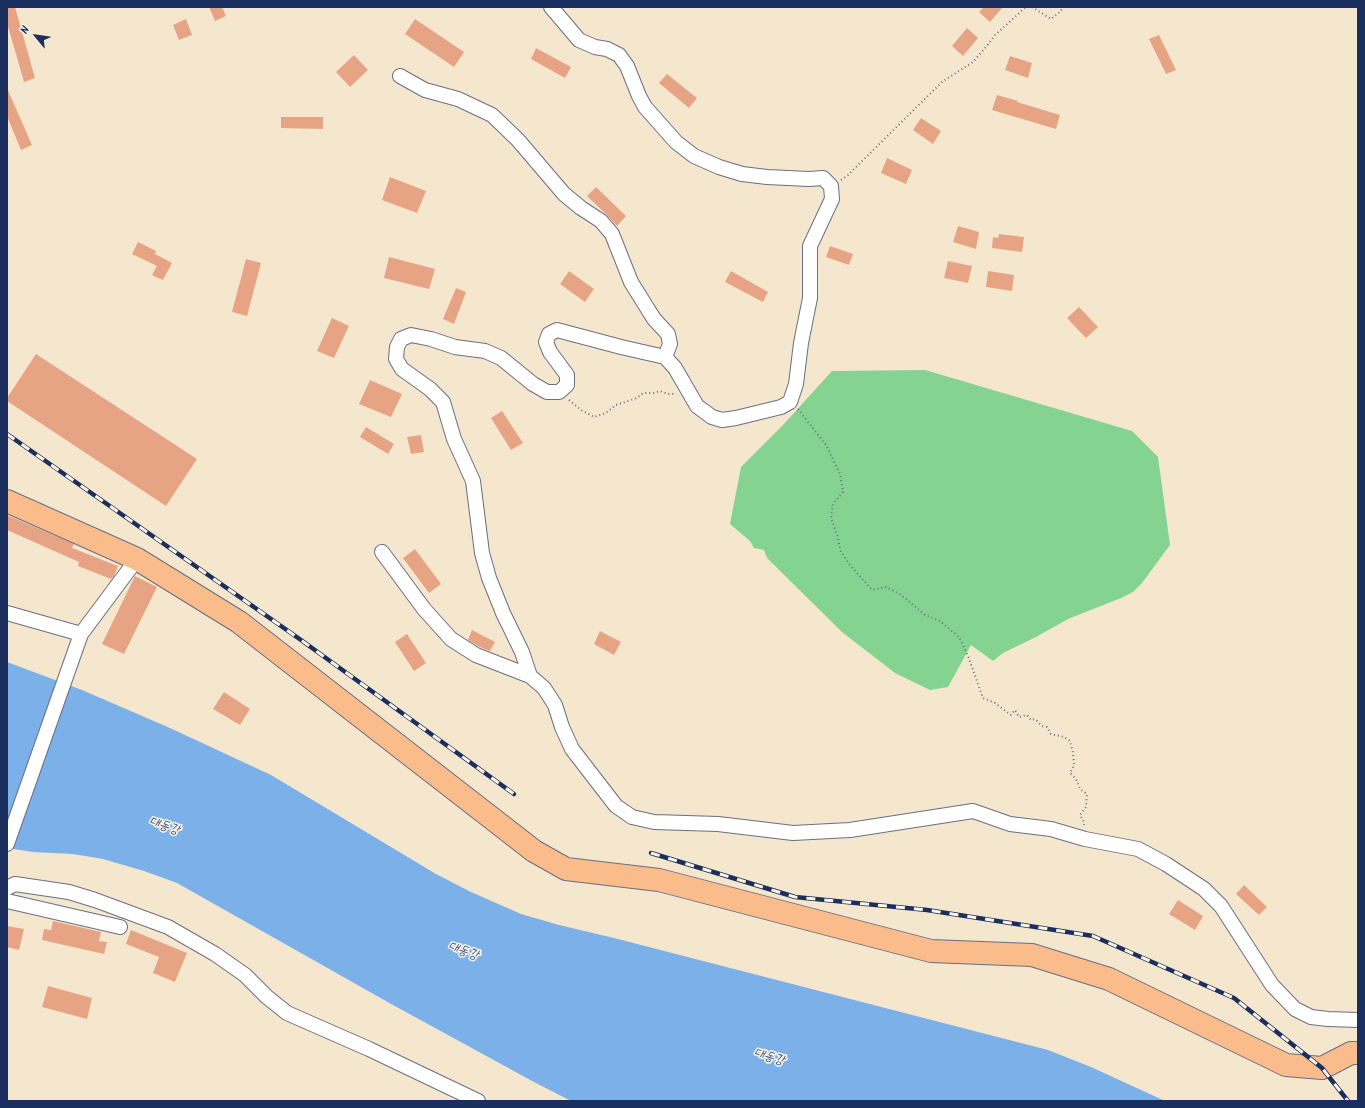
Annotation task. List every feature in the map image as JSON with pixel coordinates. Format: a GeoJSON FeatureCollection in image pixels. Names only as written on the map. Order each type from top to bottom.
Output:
{"type":"FeatureCollection","features":[{"type":"Feature","properties":{"kind":"main road"},"geometry":{"type":"LineString","coordinates":[[7,501],[137,559],[239,622],[534,851],[566,869],[659,880],[931,950],[1032,955],[1109,979],[1286,1065],[1322,1068],[1351,1053],[1358,1053]]}},
{"type":"Feature","properties":{"kind":"street"},"geometry":{"type":"LineString","coordinates":[[530,676],[522,652],[489,578],[482,553],[472,481],[454,439],[443,402],[402,369],[396,358],[397,347],[401,339],[411,335],[431,339],[455,347],[485,351],[501,358],[533,384],[547,392],[559,392],[566,385],[567,375],[550,352],[546,342],[549,334],[557,330],[666,357],[675,368],[697,406],[712,417],[722,420],[736,418],[781,407],[790,402],[796,384],[801,343],[810,298],[810,246],[832,200],[832,186],[823,178],[809,179],[767,177],[742,174],[719,167],[694,156],[676,142],[646,108],[639,96],[627,66],[619,55],[607,49],[595,47],[579,40],[551,7]]}},
{"type":"Feature","properties":{"kind":"street"},"geometry":{"type":"LineString","coordinates":[[400,76],[424,90],[458,99],[492,115],[518,140],[564,194],[581,208],[601,221],[612,234],[631,282],[654,319],[668,334],[670,344],[666,357]]}},
{"type":"Feature","properties":{"kind":"street"},"geometry":{"type":"LineString","coordinates":[[382,552],[424,609],[451,639],[476,655],[530,676],[544,688],[555,705],[562,727],[572,749],[616,806],[632,817],[654,822],[718,824],[792,833],[850,830],[973,811],[1010,824],[1050,829],[1138,850],[1166,864],[1204,890],[1221,906],[1272,985],[1295,1009],[1311,1016],[1328,1019],[1358,1020]]}},
{"type":"Feature","properties":{"kind":"street"},"geometry":{"type":"LineString","coordinates":[[7,844],[81,634],[137,559]]}},
{"type":"Feature","properties":{"kind":"street"},"geometry":{"type":"LineString","coordinates":[[7,613],[81,634]]}},
{"type":"Feature","properties":{"kind":"street"},"geometry":{"type":"LineString","coordinates":[[7,888],[15,884],[69,892],[168,927],[215,954],[245,975],[267,997],[287,1013],[369,1049],[478,1101]]}},
{"type":"Feature","properties":{"kind":"street"},"geometry":{"type":"LineString","coordinates":[[7,901],[120,927]]}},
{"type":"Feature","properties":{"kind":"path"},"geometry":{"type":"LineString","coordinates":[[832,186],[848,175],[942,82],[973,62],[995,35],[1026,7]]}},
{"type":"Feature","properties":{"kind":"path"},"geometry":{"type":"LineString","coordinates":[[1032,7],[1051,19],[1061,11],[1063,7]]}},
{"type":"Feature","properties":{"kind":"path"},"geometry":{"type":"LineString","coordinates":[[559,392],[581,410],[594,417],[606,413],[616,405],[638,398],[643,393],[654,393],[660,391],[673,394],[679,401],[697,406]]}},
{"type":"Feature","properties":{"kind":"path"},"geometry":{"type":"LineString","coordinates":[[790,402],[799,410],[826,445],[840,474],[843,492],[833,504],[831,518],[841,552],[849,564],[872,590],[886,588],[900,594],[925,615],[940,621],[959,637],[968,656],[983,698],[995,703],[1011,715],[1015,710],[1019,717],[1027,715],[1031,720],[1035,719],[1042,726],[1047,727],[1051,734],[1064,737],[1070,742],[1074,764],[1070,773],[1076,779],[1080,789],[1087,794],[1086,807],[1080,815],[1084,822],[1085,838]]}},
{"type":"Feature","properties":{"kind":"green space"},"geometry":{"type":"Polygon","coordinates":[[[925,370],[1132,431],[1158,457],[1170,545],[1142,583],[1133,592],[1068,619],[1003,653],[993,661],[971,645],[948,687],[930,690],[895,673],[842,632],[767,558],[764,550],[754,548],[750,541],[730,524],[741,467],[783,425],[832,371],[925,370]]]}},
{"type":"Feature","properties":{"kind":"water","name":"대동강"},"geometry":{"type":"Polygon","coordinates":[[[7,662],[82,690],[170,728],[271,775],[436,874],[471,892],[521,914],[1048,1050],[1091,1067],[1165,1101],[571,1101],[393,1005],[177,883],[144,871],[103,859],[73,854],[33,852],[7,848],[7,662]]]}},
{"type":"Feature","properties":{"kind":"building"},"geometry":{"type":"Polygon","coordinates":[[[7,7],[15,7],[35,78],[24,82],[7,23],[7,7]]]}},
{"type":"Feature","properties":{"kind":"building"},"geometry":{"type":"Polygon","coordinates":[[[209,7],[222,7],[226,16],[215,21],[209,7]]]}},
{"type":"Feature","properties":{"kind":"building"},"geometry":{"type":"Polygon","coordinates":[[[984,7],[1003,7],[990,22],[979,12],[984,7]]]}},
{"type":"Feature","properties":{"kind":"building"},"geometry":{"type":"Polygon","coordinates":[[[186,19],[192,35],[179,40],[173,25],[186,19]]]}},
{"type":"Feature","properties":{"kind":"building"},"geometry":{"type":"Polygon","coordinates":[[[415,19],[464,52],[454,67],[405,34],[415,19]]]}},
{"type":"Feature","properties":{"kind":"building"},"geometry":{"type":"Polygon","coordinates":[[[967,28],[978,38],[963,56],[952,46],[967,28]]]}},
{"type":"Feature","properties":{"kind":"building"},"geometry":{"type":"Polygon","coordinates":[[[1159,35],[1176,70],[1166,74],[1149,39],[1159,35]]]}},
{"type":"Feature","properties":{"kind":"building"},"geometry":{"type":"Polygon","coordinates":[[[536,48],[571,67],[565,78],[531,59],[536,48]]]}},
{"type":"Feature","properties":{"kind":"building"},"geometry":{"type":"Polygon","coordinates":[[[354,55],[368,70],[350,87],[336,72],[354,55]]]}},
{"type":"Feature","properties":{"kind":"building"},"geometry":{"type":"Polygon","coordinates":[[[1010,56],[1032,63],[1028,78],[1005,70],[1010,56]]]}},
{"type":"Feature","properties":{"kind":"building"},"geometry":{"type":"Polygon","coordinates":[[[667,74],[697,98],[689,108],[659,83],[667,74]]]}},
{"type":"Feature","properties":{"kind":"building"},"geometry":{"type":"Polygon","coordinates":[[[7,88],[32,145],[21,150],[7,116],[7,88]]]}},
{"type":"Feature","properties":{"kind":"building"},"geometry":{"type":"Polygon","coordinates":[[[997,95],[1060,115],[1056,129],[992,110],[997,95]]]}},
{"type":"Feature","properties":{"kind":"building"},"geometry":{"type":"Polygon","coordinates":[[[281,117],[323,117],[323,129],[281,128],[281,117]]]}},
{"type":"Feature","properties":{"kind":"building"},"geometry":{"type":"Polygon","coordinates":[[[921,118],[941,131],[933,144],[913,130],[921,118]]]}},
{"type":"Feature","properties":{"kind":"building"},"geometry":{"type":"Polygon","coordinates":[[[887,158],[912,170],[906,184],[881,173],[887,158]]]}},
{"type":"Feature","properties":{"kind":"building"},"geometry":{"type":"Polygon","coordinates":[[[390,177],[426,191],[417,213],[382,200],[390,177]]]}},
{"type":"Feature","properties":{"kind":"building"},"geometry":{"type":"Polygon","coordinates":[[[596,187],[626,216],[617,226],[587,196],[596,187]]]}},
{"type":"Feature","properties":{"kind":"building"},"geometry":{"type":"Polygon","coordinates":[[[958,226],[979,232],[976,249],[953,242],[958,226]]]}},
{"type":"Feature","properties":{"kind":"building"},"geometry":{"type":"Polygon","coordinates":[[[999,234],[1024,237],[1022,252],[992,248],[993,237],[998,238],[999,234]]]}},
{"type":"Feature","properties":{"kind":"building"},"geometry":{"type":"Polygon","coordinates":[[[138,242],[156,251],[155,254],[172,263],[163,280],[152,275],[157,266],[132,254],[138,242]]]}},
{"type":"Feature","properties":{"kind":"building"},"geometry":{"type":"Polygon","coordinates":[[[830,246],[853,254],[849,265],[826,257],[830,246]]]}},
{"type":"Feature","properties":{"kind":"building"},"geometry":{"type":"Polygon","coordinates":[[[389,257],[435,269],[429,289],[384,278],[389,257]]]}},
{"type":"Feature","properties":{"kind":"building"},"geometry":{"type":"Polygon","coordinates":[[[246,259],[261,263],[247,316],[232,312],[246,259]]]}},
{"type":"Feature","properties":{"kind":"building"},"geometry":{"type":"Polygon","coordinates":[[[948,261],[972,266],[968,283],[944,278],[948,261]]]}},
{"type":"Feature","properties":{"kind":"building"},"geometry":{"type":"Polygon","coordinates":[[[569,271],[594,289],[585,302],[560,284],[569,271]]]}},
{"type":"Feature","properties":{"kind":"building"},"geometry":{"type":"Polygon","coordinates":[[[731,271],[768,292],[763,302],[725,282],[731,271]]]}},
{"type":"Feature","properties":{"kind":"building"},"geometry":{"type":"Polygon","coordinates":[[[988,271],[1014,275],[1012,291],[986,287],[988,271]]]}},
{"type":"Feature","properties":{"kind":"building"},"geometry":{"type":"Polygon","coordinates":[[[456,288],[466,292],[454,324],[443,319],[456,288]]]}},
{"type":"Feature","properties":{"kind":"building"},"geometry":{"type":"Polygon","coordinates":[[[1079,307],[1098,327],[1086,338],[1067,318],[1079,307]]]}},
{"type":"Feature","properties":{"kind":"building"},"geometry":{"type":"Polygon","coordinates":[[[332,318],[349,326],[334,358],[317,351],[332,318]]]}},
{"type":"Feature","properties":{"kind":"building"},"geometry":{"type":"Polygon","coordinates":[[[36,354],[197,459],[166,506],[7,401],[7,398],[36,354]]]}},
{"type":"Feature","properties":{"kind":"building"},"geometry":{"type":"Polygon","coordinates":[[[370,380],[402,394],[391,417],[359,404],[370,380]]]}},
{"type":"Feature","properties":{"kind":"building"},"geometry":{"type":"Polygon","coordinates":[[[502,411],[523,443],[511,450],[491,418],[502,411]]]}},
{"type":"Feature","properties":{"kind":"building"},"geometry":{"type":"Polygon","coordinates":[[[366,427],[394,444],[388,454],[360,437],[366,427]]]}},
{"type":"Feature","properties":{"kind":"building"},"geometry":{"type":"Polygon","coordinates":[[[421,435],[424,452],[411,454],[407,437],[421,435]]]}},
{"type":"Feature","properties":{"kind":"building"},"geometry":{"type":"Polygon","coordinates":[[[7,515],[74,544],[72,548],[118,566],[114,576],[111,579],[78,566],[79,562],[7,530],[7,515]]]}},
{"type":"Feature","properties":{"kind":"building"},"geometry":{"type":"Polygon","coordinates":[[[415,549],[441,584],[429,593],[403,558],[415,549]]]}},
{"type":"Feature","properties":{"kind":"building"},"geometry":{"type":"Polygon","coordinates":[[[135,576],[157,587],[124,654],[102,644],[135,576]]]}},
{"type":"Feature","properties":{"kind":"building"},"geometry":{"type":"Polygon","coordinates":[[[472,630],[495,642],[490,651],[468,640],[472,630]]]}},
{"type":"Feature","properties":{"kind":"building"},"geometry":{"type":"Polygon","coordinates":[[[600,631],[621,642],[614,655],[594,644],[600,631]]]}},
{"type":"Feature","properties":{"kind":"building"},"geometry":{"type":"Polygon","coordinates":[[[407,634],[426,663],[414,671],[395,642],[407,634]]]}},
{"type":"Feature","properties":{"kind":"building"},"geometry":{"type":"Polygon","coordinates":[[[224,692],[250,709],[240,725],[213,709],[224,692]]]}},
{"type":"Feature","properties":{"kind":"building"},"geometry":{"type":"Polygon","coordinates":[[[1244,885],[1267,907],[1259,915],[1236,894],[1244,885]]]}},
{"type":"Feature","properties":{"kind":"building"},"geometry":{"type":"Polygon","coordinates":[[[1178,900],[1203,916],[1195,930],[1169,914],[1178,900]]]}},
{"type":"Feature","properties":{"kind":"building"},"geometry":{"type":"Polygon","coordinates":[[[53,921],[101,932],[99,941],[107,942],[104,954],[42,940],[44,929],[51,930],[53,921]]]}},
{"type":"Feature","properties":{"kind":"building"},"geometry":{"type":"Polygon","coordinates":[[[7,926],[24,929],[19,950],[7,947],[7,926]]]}},
{"type":"Feature","properties":{"kind":"building"},"geometry":{"type":"Polygon","coordinates":[[[131,930],[187,953],[175,982],[153,973],[159,957],[126,944],[131,930]]]}},
{"type":"Feature","properties":{"kind":"building"},"geometry":{"type":"Polygon","coordinates":[[[48,986],[92,998],[87,1019],[42,1007],[48,986]]]}},
{"type":"Feature","properties":{"kind":"railway"},"geometry":{"type":"LineString","coordinates":[[7,434],[301,640],[514,794]]}},
{"type":"Feature","properties":{"kind":"railway"},"geometry":{"type":"LineString","coordinates":[[651,853],[795,897],[927,910],[1093,936],[1234,998],[1322,1068],[1348,1101]]}}]}
